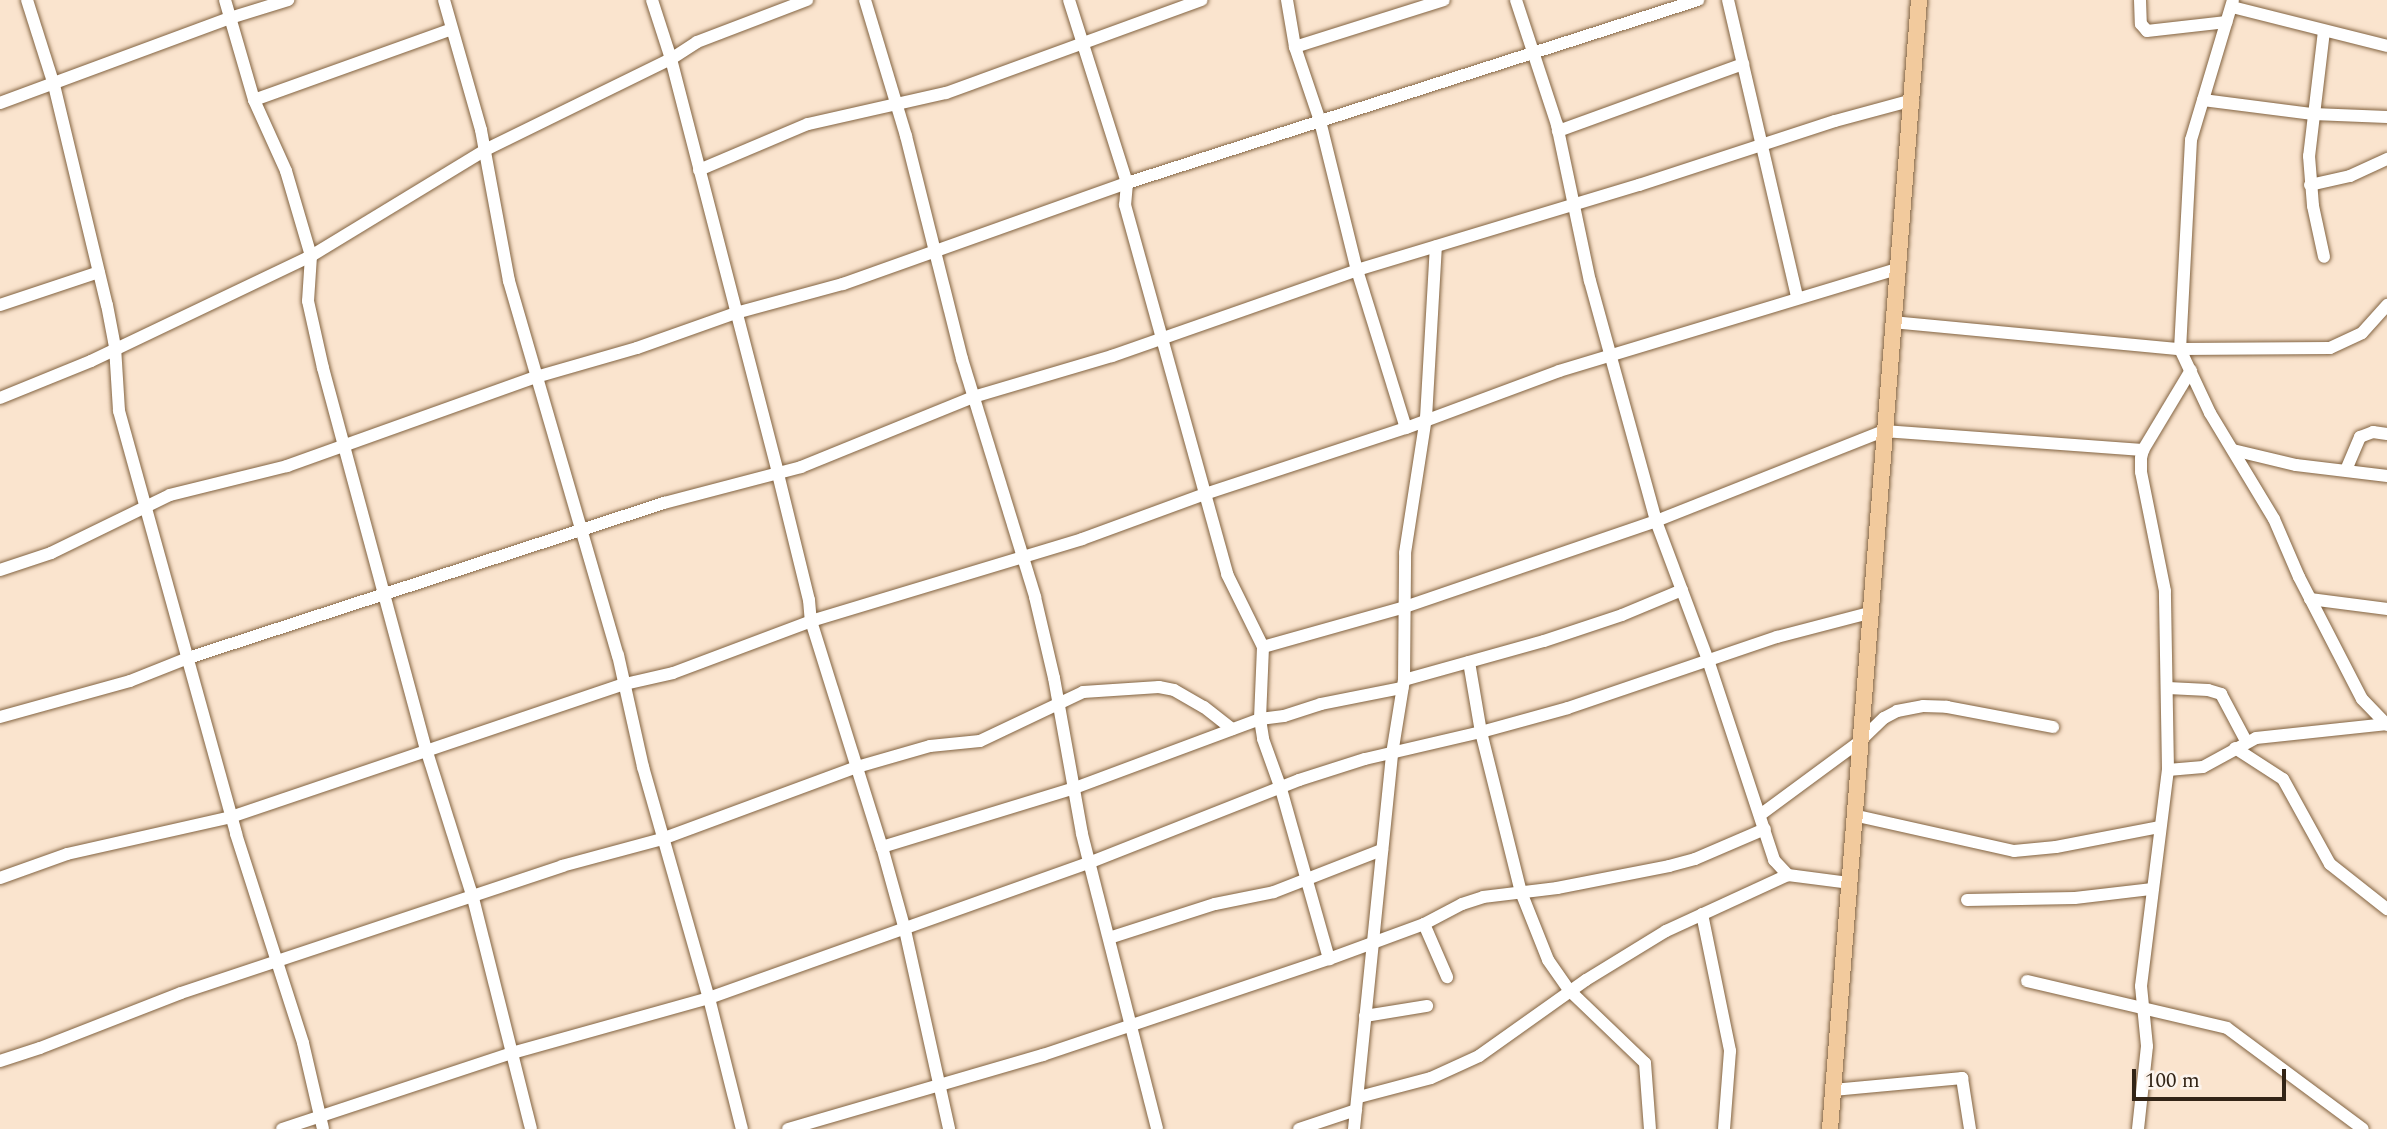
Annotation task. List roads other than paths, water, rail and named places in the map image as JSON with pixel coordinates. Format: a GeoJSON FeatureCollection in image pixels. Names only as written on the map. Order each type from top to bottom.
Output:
{"type":"FeatureCollection","features":[{"type":"Feature","properties":{"kind":"main road"},"geometry":{"type":"LineString","coordinates":[[1830,1129],[1868,613],[1896,269],[1913,100],[1919,0]]}},
{"type":"Feature","properties":{"kind":"street"},"geometry":{"type":"LineString","coordinates":[[27,0],[54,85],[99,272],[115,347],[119,411],[231,817],[303,1043],[321,1124]]}},
{"type":"Feature","properties":{"kind":"street"},"geometry":{"type":"LineString","coordinates":[[225,0],[254,100],[286,171],[311,256],[308,301],[344,444],[426,750],[472,898],[531,1129]]}},
{"type":"Feature","properties":{"kind":"street"},"geometry":{"type":"LineString","coordinates":[[0,103],[230,18],[288,0]]}},
{"type":"Feature","properties":{"kind":"street"},"geometry":{"type":"LineString","coordinates":[[444,0],[485,150],[509,281],[625,684],[662,839],[709,998],[742,1129]]}},
{"type":"Feature","properties":{"kind":"street"},"geometry":{"type":"LineString","coordinates":[[652,0],[671,59],[778,474],[809,600],[811,621],[882,847],[905,930],[949,1129]]}},
{"type":"Feature","properties":{"kind":"street"},"geometry":{"type":"LineString","coordinates":[[0,398],[91,361],[115,347],[311,256],[485,150],[671,59],[697,42],[807,0]]}},
{"type":"Feature","properties":{"kind":"street"},"geometry":{"type":"LineString","coordinates":[[865,0],[897,105],[973,397],[1035,597],[1058,702],[1072,789],[1157,1129]]}},
{"type":"Feature","properties":{"kind":"street"},"geometry":{"type":"LineString","coordinates":[[1069,0],[1085,43],[1127,183],[1125,205],[1164,337],[1231,586],[1254,625],[1263,648],[1260,719],[1263,739],[1282,789],[1329,959]]}},
{"type":"Feature","properties":{"kind":"street"},"geometry":{"type":"LineString","coordinates":[[699,170],[808,124],[946,93],[1202,0]]}},
{"type":"Feature","properties":{"kind":"street"},"geometry":{"type":"LineString","coordinates":[[1287,0],[1295,47],[1320,121],[1357,270],[1406,428]]}},
{"type":"Feature","properties":{"kind":"street"},"geometry":{"type":"LineString","coordinates":[[1295,47],[1444,0]]}},
{"type":"Feature","properties":{"kind":"street"},"geometry":{"type":"LineString","coordinates":[[1516,0],[1558,131],[1611,355],[1656,521],[1708,660],[1774,860],[1788,875]]}},
{"type":"Feature","properties":{"kind":"street"},"geometry":{"type":"LineString","coordinates":[[0,570],[81,540],[146,504],[170,495],[286,466],[536,377],[637,348],[736,313],[844,284],[933,250],[1127,183],[1698,0]]}},
{"type":"Feature","properties":{"kind":"street"},"geometry":{"type":"LineString","coordinates":[[1728,0],[1797,297]]}},
{"type":"Feature","properties":{"kind":"street"},"geometry":{"type":"LineString","coordinates":[[2140,0],[2141,24],[2147,31],[2226,22]]}},
{"type":"Feature","properties":{"kind":"street"},"geometry":{"type":"LineString","coordinates":[[2387,46],[2232,4],[2203,100],[2188,162],[2180,348],[2210,413],[2274,519],[2310,599],[2362,699],[2387,724]]}},
{"type":"Feature","properties":{"kind":"street"},"geometry":{"type":"LineString","coordinates":[[254,100],[452,29]]}},
{"type":"Feature","properties":{"kind":"street"},"geometry":{"type":"LineString","coordinates":[[2324,31],[2309,156],[2310,185],[2324,257]]}},
{"type":"Feature","properties":{"kind":"street"},"geometry":{"type":"LineString","coordinates":[[1558,131],[1743,64]]}},
{"type":"Feature","properties":{"kind":"street"},"geometry":{"type":"LineString","coordinates":[[0,717],[130,681],[188,658],[383,593],[664,503],[823,460],[973,397],[1112,356],[1357,270],[1913,100]]}},
{"type":"Feature","properties":{"kind":"street"},"geometry":{"type":"LineString","coordinates":[[2203,100],[2313,114],[2387,117]]}},
{"type":"Feature","properties":{"kind":"street"},"geometry":{"type":"LineString","coordinates":[[2310,185],[2350,176],[2387,159]]}},
{"type":"Feature","properties":{"kind":"street"},"geometry":{"type":"LineString","coordinates":[[1354,1129],[1392,754],[1403,684],[1405,553],[1426,418],[1436,246]]}},
{"type":"Feature","properties":{"kind":"street"},"geometry":{"type":"LineString","coordinates":[[0,878],[67,855],[231,817],[625,684],[673,673],[811,621],[1022,558],[1140,519],[1205,494],[1406,428],[1426,418],[1611,355],[1896,269]]}},
{"type":"Feature","properties":{"kind":"street"},"geometry":{"type":"LineString","coordinates":[[0,305],[99,272]]}},
{"type":"Feature","properties":{"kind":"street"},"geometry":{"type":"LineString","coordinates":[[1892,322],[2180,348],[2330,348],[2362,333],[2387,305]]}},
{"type":"Feature","properties":{"kind":"street"},"geometry":{"type":"LineString","coordinates":[[2138,1129],[2147,1046],[2141,1006],[2152,889],[2168,770],[2165,591],[2141,472],[2143,450],[2191,370]]}},
{"type":"Feature","properties":{"kind":"street"},"geometry":{"type":"LineString","coordinates":[[1263,648],[1405,607],[1656,521],[1883,431],[2143,450]]}},
{"type":"Feature","properties":{"kind":"street"},"geometry":{"type":"LineString","coordinates":[[2346,470],[2360,437],[2372,432],[2387,434]]}},
{"type":"Feature","properties":{"kind":"street"},"geometry":{"type":"LineString","coordinates":[[2233,450],[2296,464],[2387,476]]}},
{"type":"Feature","properties":{"kind":"street"},"geometry":{"type":"LineString","coordinates":[[882,847],[1072,789],[1260,719],[1403,684],[1622,615],[1682,590]]}},
{"type":"Feature","properties":{"kind":"street"},"geometry":{"type":"LineString","coordinates":[[2310,599],[2387,609]]}},
{"type":"Feature","properties":{"kind":"street"},"geometry":{"type":"LineString","coordinates":[[282,1129],[321,1124],[512,1053],[709,998],[905,930],[1365,759],[1481,733],[1567,708],[1777,637],[1868,613]]}},
{"type":"Feature","properties":{"kind":"street"},"geometry":{"type":"LineString","coordinates":[[1469,662],[1481,733],[1521,892],[1548,960],[1570,991],[1645,1063],[1650,1129]]}},
{"type":"Feature","properties":{"kind":"street"},"geometry":{"type":"LineString","coordinates":[[0,1061],[181,993],[562,866],[662,839],[857,767],[930,746],[980,741],[1027,720],[1058,702],[1098,689],[1159,687],[1174,690],[1204,707],[1232,729]]}},
{"type":"Feature","properties":{"kind":"street"},"geometry":{"type":"LineString","coordinates":[[2168,688],[2208,690],[2221,694],[2246,741]]}},
{"type":"Feature","properties":{"kind":"street"},"geometry":{"type":"LineString","coordinates":[[1760,816],[1859,742],[1884,718],[1897,711],[1923,706],[1947,707],[2053,727]]}},
{"type":"Feature","properties":{"kind":"street"},"geometry":{"type":"LineString","coordinates":[[2168,770],[2203,767],[2246,741],[2387,724]]}},
{"type":"Feature","properties":{"kind":"street"},"geometry":{"type":"LineString","coordinates":[[2235,748],[2283,779],[2330,864],[2387,909]]}},
{"type":"Feature","properties":{"kind":"street"},"geometry":{"type":"LineString","coordinates":[[1853,815],[2014,851],[2056,847],[2160,827]]}},
{"type":"Feature","properties":{"kind":"street"},"geometry":{"type":"LineString","coordinates":[[788,1129],[938,1087],[1329,959],[1424,924],[1462,904],[1483,897],[1682,863],[1765,829]]}},
{"type":"Feature","properties":{"kind":"street"},"geometry":{"type":"LineString","coordinates":[[1109,938],[1215,904],[1274,892],[1382,850]]}},
{"type":"Feature","properties":{"kind":"street"},"geometry":{"type":"LineString","coordinates":[[1299,1129],[1357,1104],[1431,1078],[1479,1056],[1570,991],[1666,931],[1788,875],[1850,883]]}},
{"type":"Feature","properties":{"kind":"street"},"geometry":{"type":"LineString","coordinates":[[1967,900],[2075,898],[2152,889]]}},
{"type":"Feature","properties":{"kind":"street"},"geometry":{"type":"LineString","coordinates":[[1702,914],[1730,1051],[1724,1129]]}},
{"type":"Feature","properties":{"kind":"street"},"geometry":{"type":"LineString","coordinates":[[1424,924],[1447,977]]}},
{"type":"Feature","properties":{"kind":"street"},"geometry":{"type":"LineString","coordinates":[[2027,981],[2141,1006],[2156,1014],[2227,1028],[2363,1129]]}},
{"type":"Feature","properties":{"kind":"street"},"geometry":{"type":"LineString","coordinates":[[1365,1016],[1427,1006]]}},
{"type":"Feature","properties":{"kind":"street"},"geometry":{"type":"LineString","coordinates":[[1833,1090],[1962,1078],[1970,1129]]}}]}
